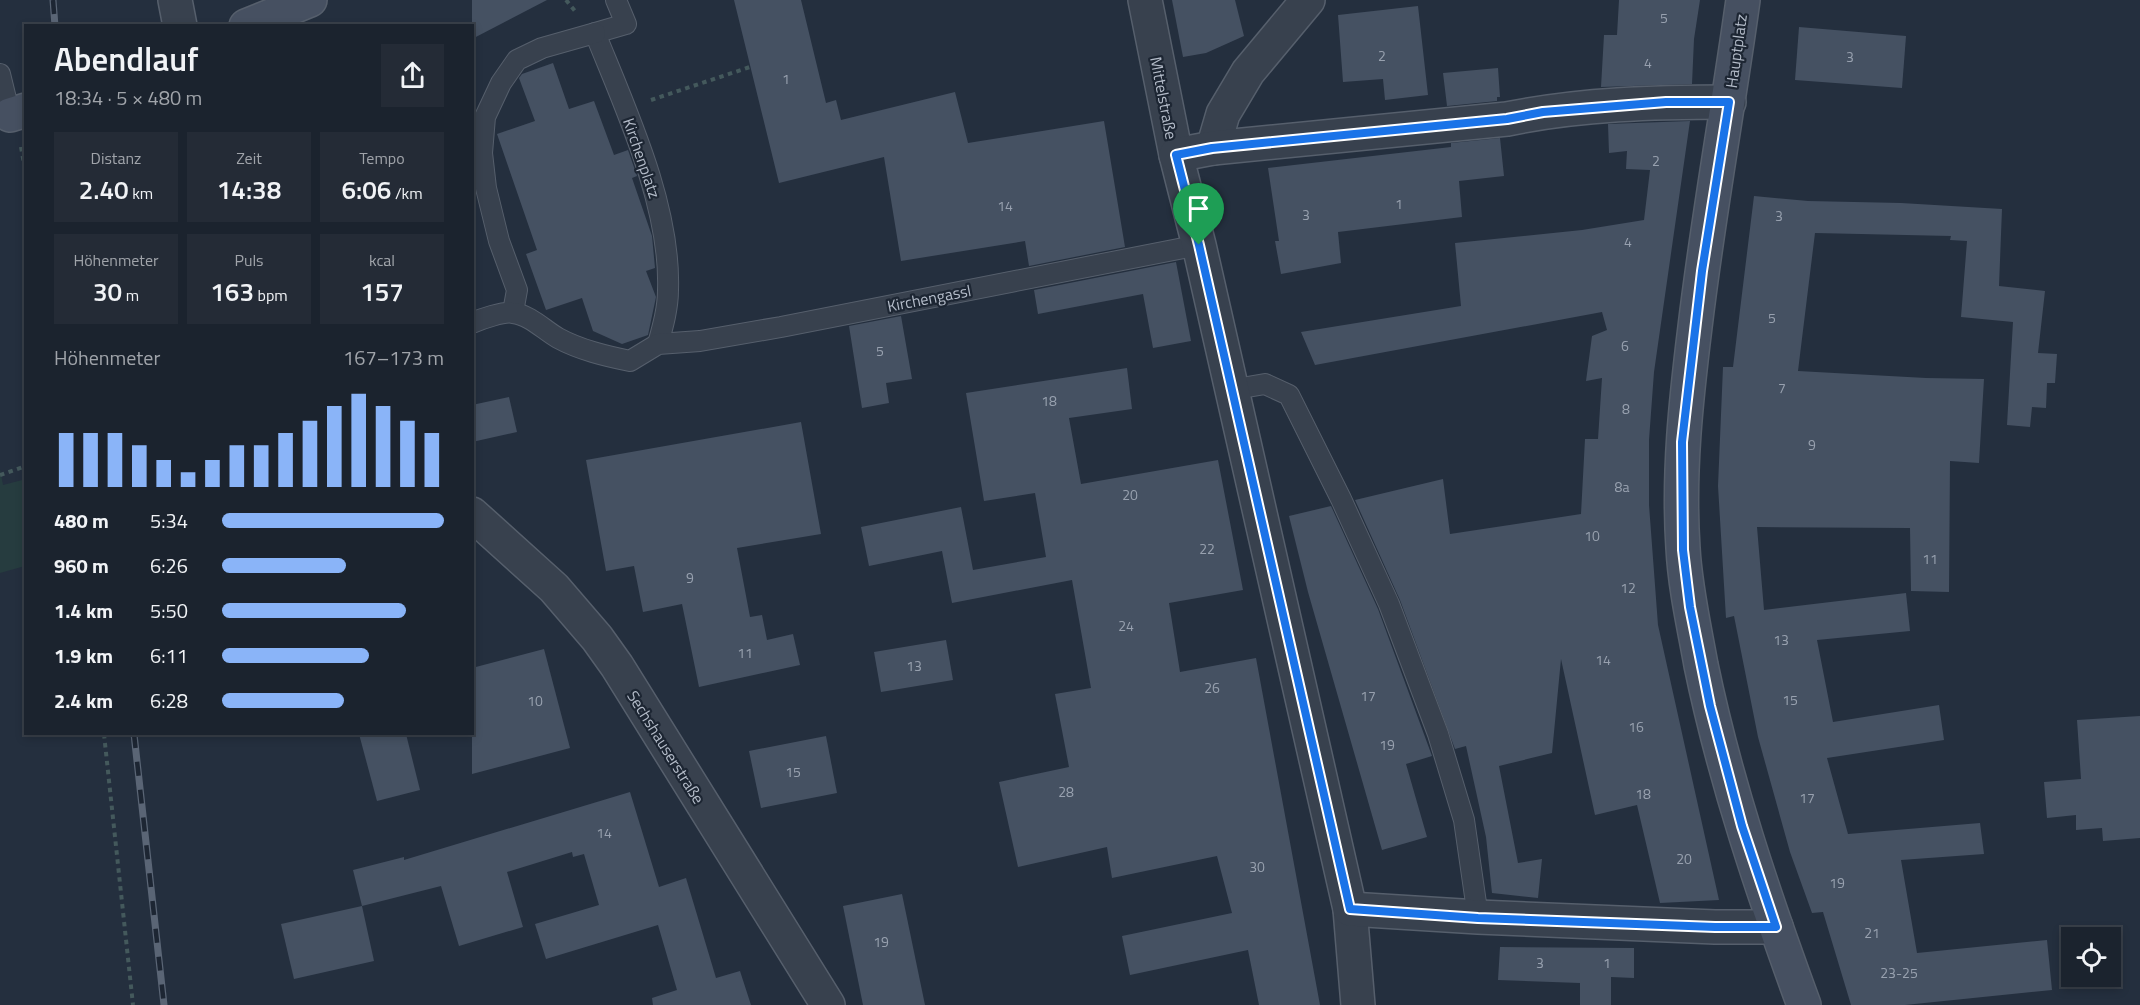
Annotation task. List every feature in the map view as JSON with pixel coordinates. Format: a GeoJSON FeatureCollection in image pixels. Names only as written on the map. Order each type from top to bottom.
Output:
{"type":"FeatureCollection","features":[{"type":"Feature","properties":{"kind":"main road"},"geometry":{"type":"LineString","coordinates":[[251,24],[310,0]]}},
{"type":"Feature","properties":{"kind":"main road","name":"Hauptplatz"},"geometry":{"type":"LineString","coordinates":[[1743,0],[1702,271],[1684,421],[1683,550],[1690,607],[1710,706],[1742,826],[1804,1005]]}},
{"type":"Feature","properties":{"kind":"street"},"geometry":{"type":"LineString","coordinates":[[174,0],[180,24]]}},
{"type":"Feature","properties":{"kind":"street","name":"Mittelstraße"},"geometry":{"type":"LineString","coordinates":[[1145,0],[1176,155],[1199,245],[1230,390],[1350,909],[1358,1005]]}},
{"type":"Feature","properties":{"kind":"street"},"geometry":{"type":"LineString","coordinates":[[1212,148],[1223,114],[1248,72],[1308,0]]}},
{"type":"Feature","properties":{"kind":"street"},"geometry":{"type":"LineString","coordinates":[[1176,155],[1212,148],[1507,119],[1543,112],[1666,102],[1729,102]]}},
{"type":"Feature","properties":{"kind":"street","name":"Sechshauserstraße"},"geometry":{"type":"LineString","coordinates":[[474,516],[554,588],[597,638],[617,666],[828,1005]]}},
{"type":"Feature","properties":{"kind":"street"},"geometry":{"type":"LineString","coordinates":[[1350,909],[1478,918],[1715,927],[1776,927]]}},
{"type":"Feature","properties":{"kind":"lane"},"geometry":{"type":"LineString","coordinates":[[513,312],[517,290],[499,241],[486,188],[482,153],[485,117],[501,83],[518,60],[542,48],[626,24],[616,0]]}},
{"type":"Feature","properties":{"kind":"lane","name":"Kirchenplatz"},"geometry":{"type":"LineString","coordinates":[[595,33],[657,197],[664,239],[668,289],[665,317],[658,344]]}},
{"type":"Feature","properties":{"kind":"lane"},"geometry":{"type":"LineString","coordinates":[[0,74],[12,114]]}},
{"type":"Feature","properties":{"kind":"lane","name":"Kirchengassl"},"geometry":{"type":"LineString","coordinates":[[658,344],[700,341],[780,327],[1199,245]]}},
{"type":"Feature","properties":{"kind":"lane"},"geometry":{"type":"LineString","coordinates":[[474,322],[513,312],[532,321],[559,339],[602,355],[630,361],[658,344]]}},
{"type":"Feature","properties":{"kind":"lane"},"geometry":{"type":"LineString","coordinates":[[1230,390],[1265,384],[1289,395],[1346,509],[1389,604],[1438,734],[1464,820],[1478,918]]}},
{"type":"Feature","properties":{"kind":"path"},"geometry":{"type":"LineString","coordinates":[[626,111],[665,94],[750,67]]}},
{"type":"Feature","properties":{"kind":"path"},"geometry":{"type":"LineString","coordinates":[[0,475],[24,467]]}},
{"type":"Feature","properties":{"kind":"path"},"geometry":{"type":"LineString","coordinates":[[104,735],[133,1005]]}},
{"type":"Feature","properties":{"kind":"green space"},"geometry":{"type":"Polygon","coordinates":[[[0,469],[3,485],[24,480],[24,566],[0,573],[0,469]]]}},
{"type":"Feature","properties":{"kind":"building"},"geometry":{"type":"Polygon","coordinates":[[[472,0],[547,0],[474,38],[474,24],[472,24],[472,0]]]}},
{"type":"Feature","properties":{"kind":"building"},"geometry":{"type":"Polygon","coordinates":[[[734,0],[801,0],[826,103],[836,100],[841,120],[955,92],[968,143],[1104,121],[1125,247],[1029,266],[1025,241],[901,261],[884,157],[779,183],[734,0]]]}},
{"type":"Feature","properties":{"kind":"building"},"geometry":{"type":"Polygon","coordinates":[[[1172,0],[1235,0],[1244,36],[1206,53],[1183,57],[1172,0]]]}},
{"type":"Feature","properties":{"kind":"building"},"geometry":{"type":"Polygon","coordinates":[[[1619,0],[1700,0],[1694,39],[1692,84],[1601,87],[1604,35],[1617,35],[1619,0]]]}},
{"type":"Feature","properties":{"kind":"building"},"geometry":{"type":"Polygon","coordinates":[[[1418,6],[1428,95],[1385,100],[1383,79],[1343,82],[1338,15],[1418,6]]]}},
{"type":"Feature","properties":{"kind":"building"},"geometry":{"type":"Polygon","coordinates":[[[1799,27],[1906,36],[1902,88],[1795,80],[1799,27]]]}},
{"type":"Feature","properties":{"kind":"building"},"geometry":{"type":"Polygon","coordinates":[[[553,63],[569,109],[594,101],[614,155],[628,150],[637,176],[632,178],[652,236],[655,268],[646,271],[656,297],[648,335],[622,344],[593,331],[582,298],[546,310],[526,254],[537,250],[497,134],[535,121],[519,78],[522,74],[553,63]]]}},
{"type":"Feature","properties":{"kind":"building"},"geometry":{"type":"Polygon","coordinates":[[[1498,68],[1500,97],[1497,97],[1497,101],[1447,106],[1443,73],[1498,68]]]}},
{"type":"Feature","properties":{"kind":"building"},"geometry":{"type":"Polygon","coordinates":[[[1690,121],[1654,372],[1649,440],[1649,505],[1658,625],[1719,900],[1660,903],[1637,805],[1595,815],[1561,659],[1552,753],[1499,766],[1518,863],[1542,859],[1538,898],[1492,893],[1486,837],[1466,746],[1455,749],[1400,600],[1355,500],[1443,479],[1450,534],[1581,514],[1585,439],[1598,439],[1602,378],[1586,381],[1592,336],[1607,330],[1602,312],[1315,365],[1301,332],[1461,306],[1455,243],[1582,230],[1644,220],[1650,170],[1626,169],[1627,151],[1609,153],[1608,124],[1690,121]]]}},
{"type":"Feature","properties":{"kind":"building"},"geometry":{"type":"Polygon","coordinates":[[[1500,138],[1504,176],[1459,181],[1462,217],[1338,232],[1341,263],[1281,274],[1275,241],[1279,241],[1268,168],[1451,147],[1451,143],[1500,138]]]}},
{"type":"Feature","properties":{"kind":"building"},"geometry":{"type":"Polygon","coordinates":[[[1754,196],[1808,201],[1901,203],[2002,209],[1999,286],[2045,291],[2038,353],[2057,354],[2055,383],[2047,383],[2046,408],[2032,407],[2030,427],[2007,425],[2013,322],[1961,317],[1967,241],[1950,240],[1951,236],[1815,233],[1798,371],[1984,379],[1979,463],[1950,461],[1949,592],[1911,591],[1910,528],[1757,527],[1764,610],[1906,593],[1910,631],[1817,640],[1833,722],[1939,705],[1944,740],[1827,758],[1848,834],[1980,823],[1984,854],[1901,860],[1917,953],[2047,940],[2052,990],[1905,1005],[1851,1005],[1823,912],[1812,913],[1790,852],[1758,737],[1734,616],[1726,618],[1718,486],[1723,367],[1733,367],[1754,196]]]}},
{"type":"Feature","properties":{"kind":"building"},"geometry":{"type":"Polygon","coordinates":[[[1176,262],[1191,341],[1153,348],[1143,294],[1038,314],[1034,290],[1176,262]]]}},
{"type":"Feature","properties":{"kind":"building"},"geometry":{"type":"Polygon","coordinates":[[[901,316],[912,379],[886,383],[889,403],[862,408],[849,326],[901,316]]]}},
{"type":"Feature","properties":{"kind":"building"},"geometry":{"type":"Polygon","coordinates":[[[1127,368],[1132,409],[1069,418],[1081,484],[1218,460],[1243,590],[1169,603],[1180,672],[1256,658],[1320,1005],[1259,1005],[1248,950],[1130,975],[1122,936],[1232,913],[1217,856],[1112,878],[1107,847],[1018,867],[999,782],[1069,767],[1055,694],[1091,688],[1072,580],[952,603],[942,551],[869,566],[861,527],[961,507],[973,570],[1046,557],[1035,493],[984,501],[966,393],[1127,368]]]}},
{"type":"Feature","properties":{"kind":"building"},"geometry":{"type":"Polygon","coordinates":[[[509,397],[517,432],[474,442],[474,405],[509,397]]]}},
{"type":"Feature","properties":{"kind":"building"},"geometry":{"type":"Polygon","coordinates":[[[801,422],[821,534],[737,548],[750,617],[762,615],[767,640],[793,634],[800,665],[699,687],[682,604],[643,612],[634,566],[606,571],[586,460],[801,422]]]}},
{"type":"Feature","properties":{"kind":"building"},"geometry":{"type":"Polygon","coordinates":[[[1331,506],[1378,609],[1432,756],[1406,764],[1427,837],[1382,850],[1308,592],[1289,516],[1331,506]]]}},
{"type":"Feature","properties":{"kind":"building"},"geometry":{"type":"Polygon","coordinates":[[[946,640],[953,680],[881,692],[874,652],[946,640]]]}},
{"type":"Feature","properties":{"kind":"building"},"geometry":{"type":"Polygon","coordinates":[[[544,649],[570,748],[472,774],[474,667],[544,649]]]}},
{"type":"Feature","properties":{"kind":"building"},"geometry":{"type":"Polygon","coordinates":[[[2140,716],[2140,838],[2103,841],[2102,828],[2076,830],[2076,815],[2047,818],[2044,782],[2081,779],[2077,720],[2140,716]]]}},
{"type":"Feature","properties":{"kind":"building"},"geometry":{"type":"Polygon","coordinates":[[[359,735],[406,735],[420,790],[377,801],[359,735]]]}},
{"type":"Feature","properties":{"kind":"building"},"geometry":{"type":"Polygon","coordinates":[[[826,736],[837,793],[761,808],[749,751],[826,736]]]}},
{"type":"Feature","properties":{"kind":"building"},"geometry":{"type":"Polygon","coordinates":[[[630,792],[659,887],[686,878],[716,978],[740,971],[751,1005],[653,1005],[652,998],[677,990],[658,925],[546,959],[535,924],[599,905],[584,854],[573,857],[572,852],[507,872],[523,927],[459,946],[441,886],[362,906],[353,870],[404,857],[404,860],[630,792]]]}},
{"type":"Feature","properties":{"kind":"building"},"geometry":{"type":"Polygon","coordinates":[[[902,894],[925,1005],[863,1005],[843,906],[902,894]]]}},
{"type":"Feature","properties":{"kind":"building"},"geometry":{"type":"Polygon","coordinates":[[[362,906],[374,961],[294,979],[281,924],[362,906]]]}},
{"type":"Feature","properties":{"kind":"building"},"geometry":{"type":"Polygon","coordinates":[[[1500,947],[1634,948],[1634,978],[1611,977],[1611,1005],[1580,1005],[1580,983],[1498,980],[1500,947]]]}},
{"type":"Feature","properties":{"kind":"railway"},"geometry":{"type":"LineString","coordinates":[[53,0],[55,24]]}},
{"type":"Feature","properties":{"kind":"railway"},"geometry":{"type":"LineString","coordinates":[[134,735],[164,1005]]}},
{"type":"Feature","properties":{"kind":"route"},"geometry":{"type":"LineString","coordinates":[[1666,102],[1729,102],[1702,271],[1682,442],[1683,550],[1690,607],[1710,706],[1742,826],[1776,927],[1715,927],[1478,918],[1350,909],[1230,390],[1199,245],[1176,155],[1212,148],[1507,119],[1543,112],[1666,102]]}}]}
